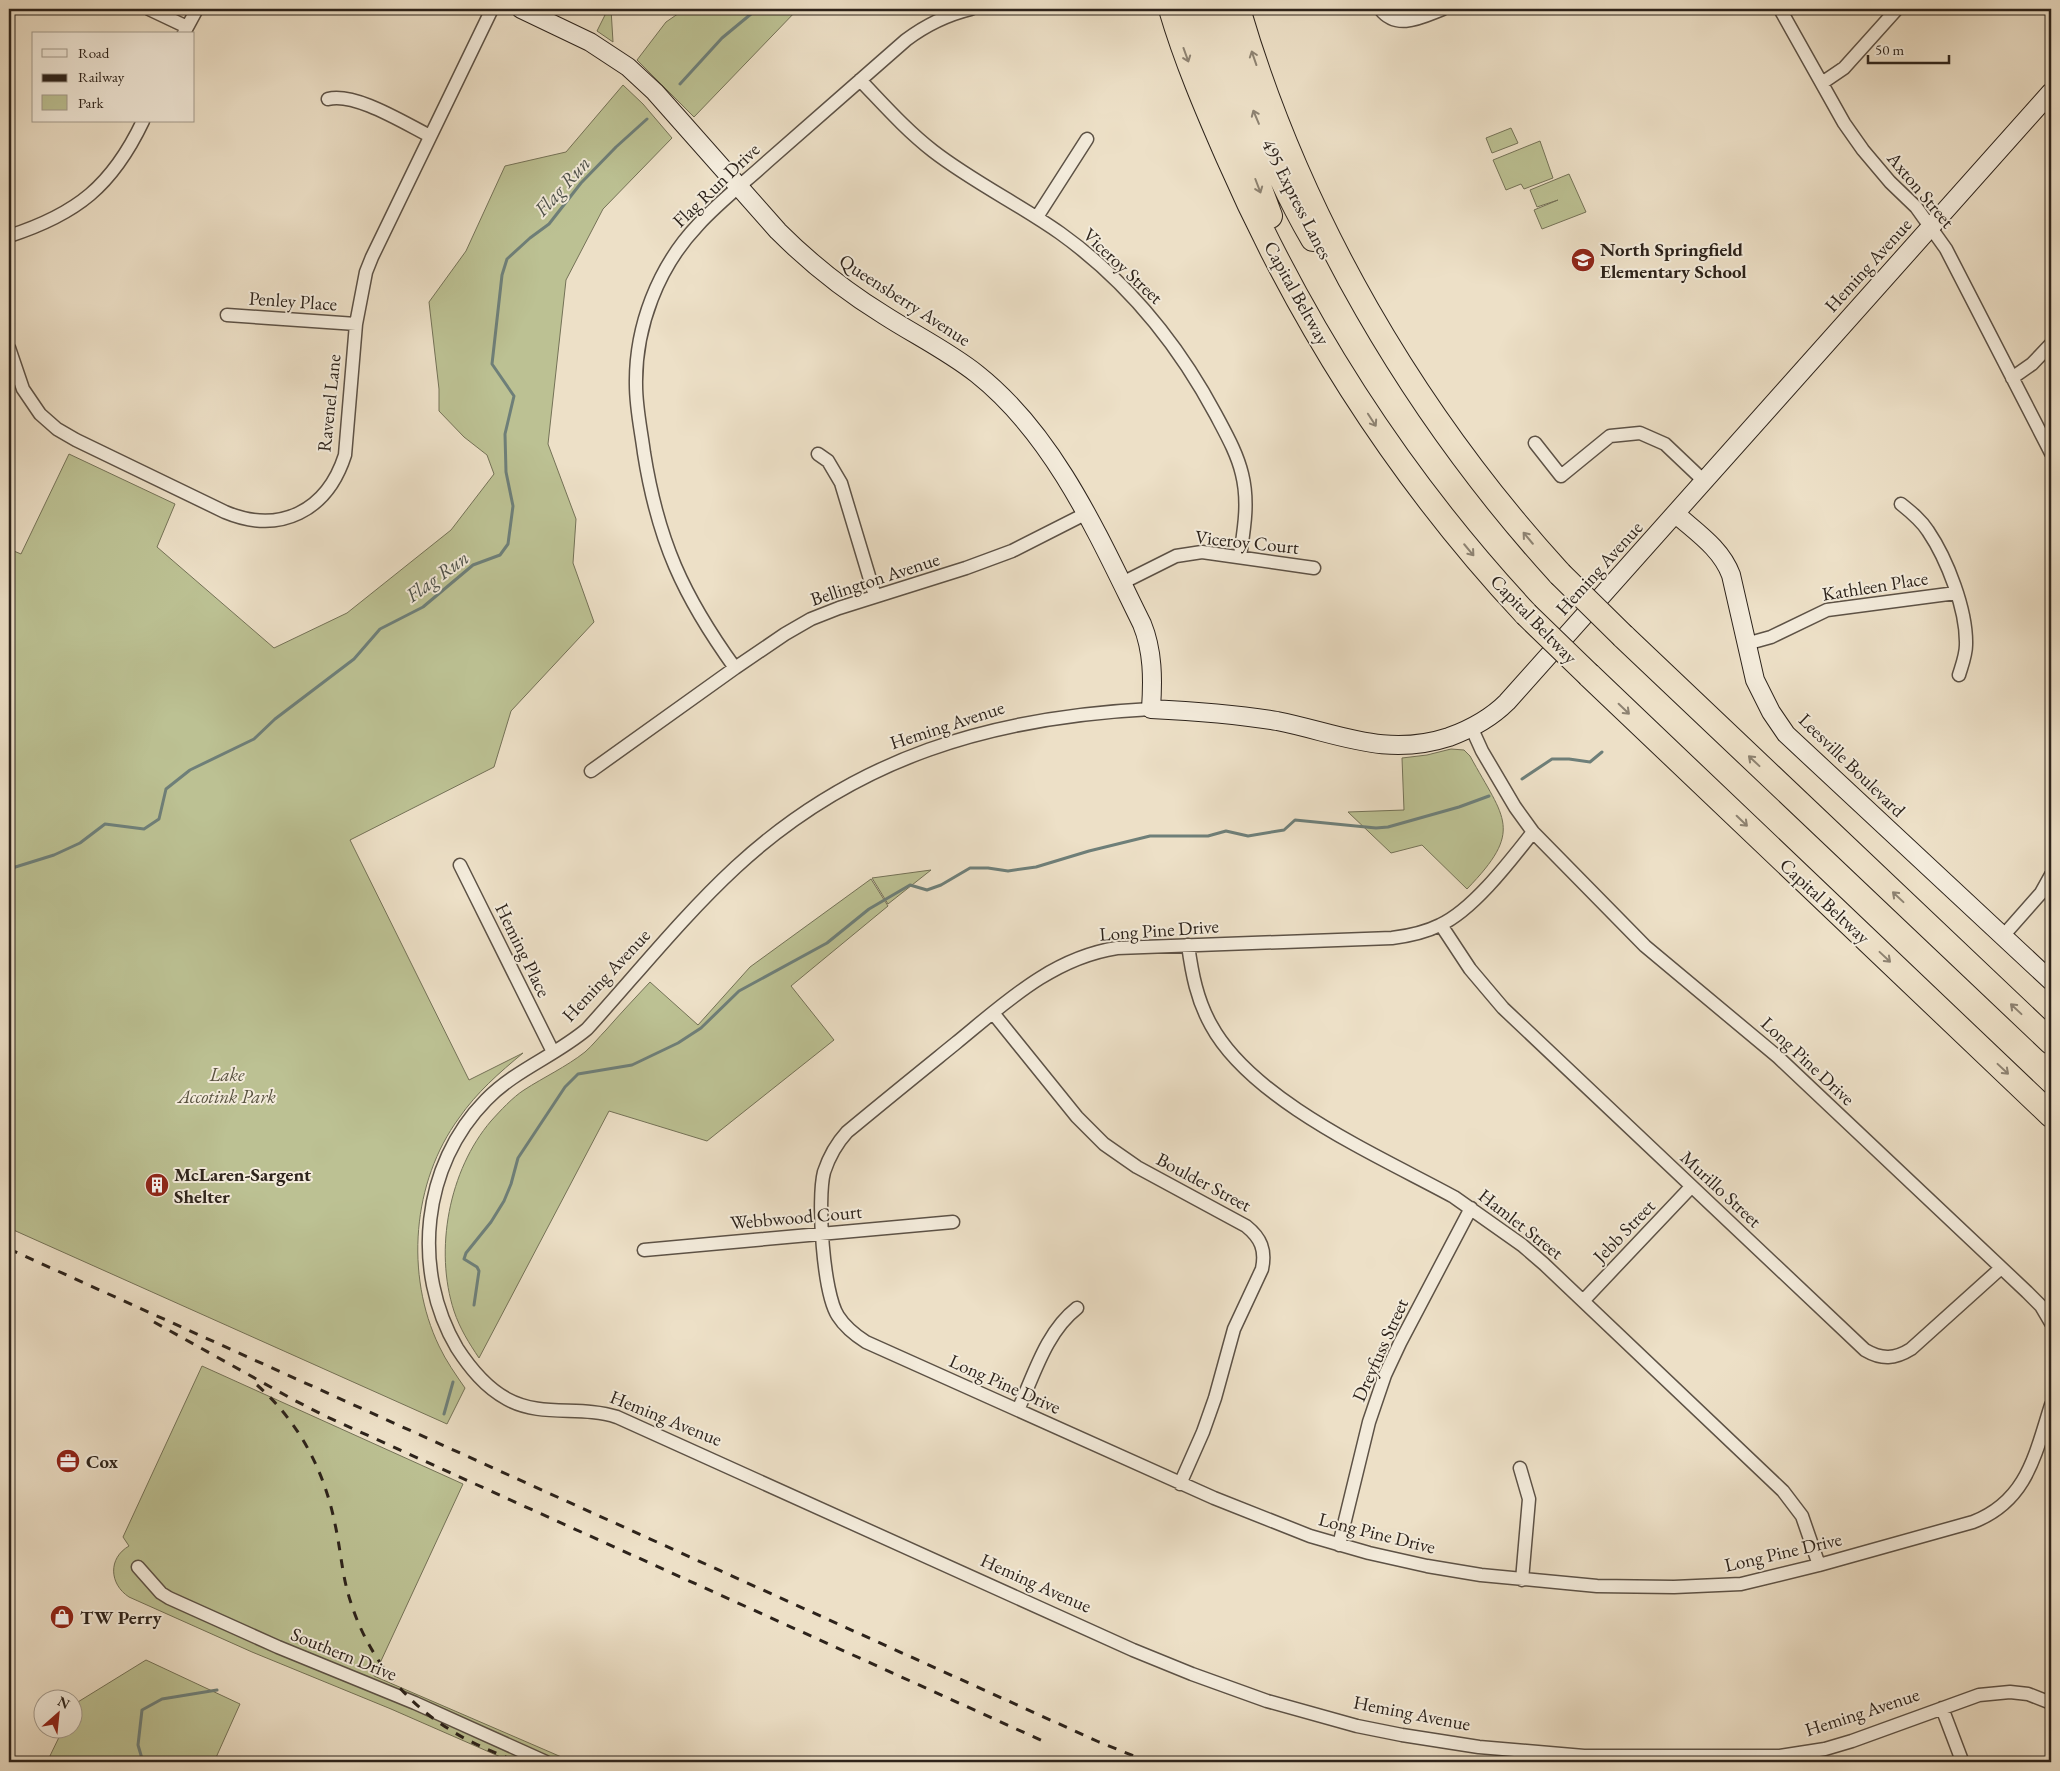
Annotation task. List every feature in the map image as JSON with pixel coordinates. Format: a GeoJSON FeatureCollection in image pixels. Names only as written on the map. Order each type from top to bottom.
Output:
{"type":"FeatureCollection","features":[{"type":"Feature","properties":{"kind":"highway","name":"Capital Beltway"},"geometry":{"type":"LineString","coordinates":[[1171,9],[1205,104],[1245,198],[1292,288],[1346,379],[1390,448],[1423,493],[1493,579],[1526,614],[2051,1115]]}},
{"type":"Feature","properties":{"kind":"highway","name":"495 Express Lanes"},"geometry":{"type":"LineString","coordinates":[[1193,9],[1271,217],[1311,308],[1346,379]]}},
{"type":"Feature","properties":{"kind":"highway","name":"495 Express Lanes"},"geometry":{"type":"LineString","coordinates":[[1217,9],[1253,110],[1302,220],[1330,266],[1423,399]]}},
{"type":"Feature","properties":{"kind":"highway"},"geometry":{"type":"LineString","coordinates":[[1238,9],[1268,100],[1330,240],[1371,316],[1423,399],[1495,497],[1560,574],[1623,636],[2051,1042]]}},
{"type":"Feature","properties":{"kind":"street"},"geometry":{"type":"LineString","coordinates":[[150,9],[186,30],[197,9]]}},
{"type":"Feature","properties":{"kind":"street","name":"Ravenel Lane"},"geometry":{"type":"LineString","coordinates":[[9,348],[23,389],[40,414],[76,440],[225,512],[246,520],[286,518],[311,506],[329,489],[340,471],[346,447],[356,324],[361,290],[372,256],[492,9]]}},
{"type":"Feature","properties":{"kind":"street","name":"Queensberry Avenue"},"geometry":{"type":"LineString","coordinates":[[521,9],[590,42],[628,67],[655,92],[778,231],[826,275],[885,316],[954,357],[1001,395],[1026,421],[1046,447],[1085,514],[1142,624],[1149,644],[1152,673],[1151,709]]}},
{"type":"Feature","properties":{"kind":"street","name":"Flag Run Drive"},"geometry":{"type":"LineString","coordinates":[[735,668],[693,605],[672,562],[661,531],[649,482],[637,408],[637,359],[641,332],[657,285],[677,251],[697,226],[738,187],[919,30],[941,18],[971,9]]}},
{"type":"Feature","properties":{"kind":"street"},"geometry":{"type":"LineString","coordinates":[[1380,9],[1389,18],[1403,22],[1443,9]]}},
{"type":"Feature","properties":{"kind":"street","name":"Axton Street"},"geometry":{"type":"LineString","coordinates":[[1780,9],[1844,123],[1863,150],[1890,182],[1916,207],[1952,258],[2051,453]]}},
{"type":"Feature","properties":{"kind":"street"},"geometry":{"type":"LineString","coordinates":[[1822,83],[1844,68],[1897,9]]}},
{"type":"Feature","properties":{"kind":"street","name":"Viceroy Street"},"geometry":{"type":"LineString","coordinates":[[860,80],[906,129],[932,151],[962,172],[1037,217],[1082,250],[1128,292],[1165,334],[1199,384],[1233,446],[1243,475],[1246,512],[1240,556]]}},
{"type":"Feature","properties":{"kind":"street","name":"Heming Avenue"},"geometry":{"type":"LineString","coordinates":[[2051,92],[1507,702],[1472,729],[1430,743],[1394,746],[1368,744],[1301,726],[1254,717],[1151,709],[1072,715],[992,730],[919,753],[882,769],[841,790],[787,826],[736,867],[587,1029],[570,1043],[508,1080],[486,1100],[473,1115],[452,1147],[437,1182],[430,1215],[432,1285],[443,1320],[452,1340],[472,1369],[492,1390],[507,1399],[523,1406],[540,1410],[590,1410],[617,1417],[1124,1646],[1192,1674],[1267,1701],[1366,1728],[1448,1743],[1540,1754],[1584,1756],[1780,1756],[1825,1749],[1852,1741],[1972,1697],[1994,1692],[2028,1694],[2051,1702]]}},
{"type":"Feature","properties":{"kind":"street"},"geometry":{"type":"LineString","coordinates":[[328,99],[346,98],[359,101],[430,136]]}},
{"type":"Feature","properties":{"kind":"street"},"geometry":{"type":"LineString","coordinates":[[9,236],[47,222],[67,212],[91,195],[119,164],[142,122]]}},
{"type":"Feature","properties":{"kind":"street"},"geometry":{"type":"LineString","coordinates":[[1037,217],[1087,139]]}},
{"type":"Feature","properties":{"kind":"street","name":"Penley Place"},"geometry":{"type":"LineString","coordinates":[[227,315],[356,324]]}},
{"type":"Feature","properties":{"kind":"street"},"geometry":{"type":"LineString","coordinates":[[2012,378],[2032,364],[2051,344]]}},
{"type":"Feature","properties":{"kind":"street"},"geometry":{"type":"LineString","coordinates":[[1535,443],[1561,476],[1610,436],[1640,433],[1666,444],[1704,481]]}},
{"type":"Feature","properties":{"kind":"street"},"geometry":{"type":"LineString","coordinates":[[818,454],[828,461],[840,483],[875,596]]}},
{"type":"Feature","properties":{"kind":"street","name":"Kathleen Place"},"geometry":{"type":"LineString","coordinates":[[1900,504],[1915,516],[1928,531],[1943,559],[1956,592],[1964,621],[1966,638],[1965,655],[1960,675]]}},
{"type":"Feature","properties":{"kind":"street","name":"Bellington Avenue"},"geometry":{"type":"LineString","coordinates":[[590,771],[784,634],[811,619],[1012,551],[1085,514]]}},
{"type":"Feature","properties":{"kind":"street","name":"Leesville Boulevard"},"geometry":{"type":"LineString","coordinates":[[1676,514],[1712,546],[1727,564],[1755,680],[1764,701],[1786,734],[2051,981]]}},
{"type":"Feature","properties":{"kind":"street","name":"Viceroy Court"},"geometry":{"type":"LineString","coordinates":[[1122,583],[1168,559],[1185,553],[1202,552],[1240,556],[1314,568]]}},
{"type":"Feature","properties":{"kind":"street","name":"Kathleen Place"},"geometry":{"type":"LineString","coordinates":[[1746,644],[1772,637],[1827,610],[1956,592]]}},
{"type":"Feature","properties":{"kind":"street","name":"Long Pine Drive"},"geometry":{"type":"LineString","coordinates":[[1472,729],[1482,751],[1515,807],[1533,832],[1645,946],[1778,1057],[2041,1306],[2051,1323]]}},
{"type":"Feature","properties":{"kind":"street","name":"Long Pine Drive"},"geometry":{"type":"LineString","coordinates":[[1533,832],[1502,871],[1465,908],[1441,925],[1408,936],[1117,948],[1083,955],[1040,976],[839,1140],[829,1160],[822,1184],[820,1204],[830,1298],[837,1315],[849,1330],[866,1342],[1180,1484],[1262,1518],[1339,1545],[1427,1566],[1481,1576],[1597,1586],[1720,1586],[1760,1580],[1973,1522],[1994,1512],[2012,1496],[2026,1476],[2051,1408]]}},
{"type":"Feature","properties":{"kind":"street","name":"Heming Place"},"geometry":{"type":"LineString","coordinates":[[460,865],[553,1052]]}},
{"type":"Feature","properties":{"kind":"street"},"geometry":{"type":"LineString","coordinates":[[2003,936],[2031,905],[2051,875]]}},
{"type":"Feature","properties":{"kind":"street","name":"Murillo Street"},"geometry":{"type":"LineString","coordinates":[[1441,925],[1470,969],[1503,1008],[1865,1350],[1882,1358],[1900,1355],[1911,1349],[2001,1268]]}},
{"type":"Feature","properties":{"kind":"street","name":"Hamlet Street"},"geometry":{"type":"LineString","coordinates":[[1188,945],[1192,977],[1205,1013],[1222,1042],[1245,1069],[1314,1120],[1454,1196],[1522,1245],[1583,1300],[1783,1490],[1802,1516],[1819,1565]]}},
{"type":"Feature","properties":{"kind":"street","name":"Boulder Street"},"geometry":{"type":"LineString","coordinates":[[993,1013],[1077,1117],[1104,1144],[1137,1167],[1246,1226],[1260,1240],[1264,1254],[1262,1269],[1234,1329],[1203,1432],[1180,1484]]}},
{"type":"Feature","properties":{"kind":"street","name":"Jebb Street"},"geometry":{"type":"LineString","coordinates":[[1583,1300],[1691,1187]]}},
{"type":"Feature","properties":{"kind":"street","name":"Dreyfuss Street"},"geometry":{"type":"LineString","coordinates":[[1339,1545],[1369,1422],[1385,1375],[1471,1208]]}},
{"type":"Feature","properties":{"kind":"street","name":"Webbwood Court"},"geometry":{"type":"LineString","coordinates":[[644,1250],[952,1222]]}},
{"type":"Feature","properties":{"kind":"street"},"geometry":{"type":"LineString","coordinates":[[1018,1410],[1055,1331],[1068,1315],[1077,1308]]}},
{"type":"Feature","properties":{"kind":"street"},"geometry":{"type":"LineString","coordinates":[[1520,1468],[1529,1499],[1522,1580]]}},
{"type":"Feature","properties":{"kind":"street","name":"Southern Drive"},"geometry":{"type":"LineString","coordinates":[[138,1567],[161,1593],[169,1598],[546,1762]]}},
{"type":"Feature","properties":{"kind":"street"},"geometry":{"type":"LineString","coordinates":[[1942,1708],[1961,1758]]}},
{"type":"Feature","properties":{"kind":"green space"},"geometry":{"type":"Polygon","coordinates":[[[608,9],[611,9],[613,42],[597,31],[608,9]]]}},
{"type":"Feature","properties":{"kind":"green space"},"geometry":{"type":"Polygon","coordinates":[[[685,9],[798,9],[694,117],[637,60],[666,22],[685,9]]]}},
{"type":"Feature","properties":{"kind":"green space","name":"Lake Accotink Park"},"geometry":{"type":"Polygon","coordinates":[[[623,85],[643,104],[672,138],[603,209],[566,280],[548,444],[576,519],[573,563],[594,622],[511,711],[494,767],[350,840],[469,1080],[523,1053],[481,1091],[459,1118],[443,1143],[431,1171],[423,1200],[419,1229],[418,1260],[421,1289],[428,1318],[439,1346],[465,1388],[447,1424],[9,1228],[9,549],[21,554],[69,454],[175,504],[157,547],[274,648],[347,613],[451,530],[494,474],[487,455],[464,437],[439,411],[439,389],[429,302],[466,251],[505,166],[566,152],[623,85]]]}},
{"type":"Feature","properties":{"kind":"green space"},"geometry":{"type":"Polygon","coordinates":[[[1511,128],[1518,143],[1492,153],[1486,138],[1511,128]]]}},
{"type":"Feature","properties":{"kind":"green space"},"geometry":{"type":"Polygon","coordinates":[[[1540,141],[1553,178],[1524,189],[1521,184],[1506,190],[1493,160],[1540,141]]]}},
{"type":"Feature","properties":{"kind":"green space"},"geometry":{"type":"Polygon","coordinates":[[[1569,174],[1586,212],[1542,229],[1534,210],[1558,200],[1537,207],[1530,190],[1569,174]]]}},
{"type":"Feature","properties":{"kind":"green space"},"geometry":{"type":"Polygon","coordinates":[[[1451,749],[1464,750],[1470,756],[1492,795],[1503,824],[1502,838],[1496,852],[1485,869],[1467,889],[1422,845],[1391,853],[1348,812],[1404,810],[1402,758],[1427,755],[1451,749]]]}},
{"type":"Feature","properties":{"kind":"green space"},"geometry":{"type":"Polygon","coordinates":[[[931,870],[888,904],[872,878],[931,870]]]}},
{"type":"Feature","properties":{"kind":"green space"},"geometry":{"type":"Polygon","coordinates":[[[871,879],[888,906],[791,986],[834,1040],[707,1141],[609,1111],[479,1358],[462,1330],[454,1311],[448,1287],[445,1262],[446,1237],[449,1212],[465,1163],[491,1121],[520,1093],[585,1052],[650,982],[698,1025],[750,967],[871,879]]]}},
{"type":"Feature","properties":{"kind":"green space"},"geometry":{"type":"Polygon","coordinates":[[[202,1366],[463,1484],[374,1676],[573,1762],[512,1762],[391,1709],[252,1652],[129,1597],[122,1592],[115,1578],[114,1564],[122,1551],[129,1546],[123,1537],[202,1366]]]}},
{"type":"Feature","properties":{"kind":"green space"},"geometry":{"type":"Polygon","coordinates":[[[146,1660],[240,1704],[214,1762],[47,1762],[59,1738],[82,1738],[82,1699],[146,1660]]]}},
{"type":"Feature","properties":{"kind":"waterway","name":"Flag Run"},"geometry":{"type":"LineString","coordinates":[[680,84],[722,38],[757,9]]}},
{"type":"Feature","properties":{"kind":"waterway","name":"Flag Run"},"geometry":{"type":"LineString","coordinates":[[9,869],[54,855],[80,843],[105,824],[144,829],[159,819],[166,789],[190,770],[254,739],[275,719],[354,659],[380,629],[423,607],[473,565],[500,555],[508,544],[513,506],[506,472],[505,434],[514,396],[492,364],[502,275],[507,259],[549,224],[581,183],[647,119]]}},
{"type":"Feature","properties":{"kind":"waterway"},"geometry":{"type":"LineString","coordinates":[[1522,779],[1552,759],[1590,762],[1602,752]]}},
{"type":"Feature","properties":{"kind":"waterway"},"geometry":{"type":"LineString","coordinates":[[474,1305],[479,1271],[477,1267],[464,1259],[466,1253],[491,1222],[504,1201],[518,1158],[565,1087],[578,1074],[632,1065],[678,1043],[701,1028],[739,991],[827,943],[869,909],[910,885],[927,890],[941,885],[970,868],[1008,871],[1036,867],[1089,851],[1150,836],[1208,836],[1226,831],[1248,836],[1284,830],[1295,820],[1376,828],[1388,827],[1459,807],[1489,796]]}},
{"type":"Feature","properties":{"kind":"waterway"},"geometry":{"type":"LineString","coordinates":[[444,1414],[453,1382]]}},
{"type":"Feature","properties":{"kind":"waterway"},"geometry":{"type":"LineString","coordinates":[[143,1762],[138,1745],[142,1710],[162,1699],[217,1690]]}},
{"type":"Feature","properties":{"kind":"railway"},"geometry":{"type":"LineString","coordinates":[[9,1249],[1099,1742],[1149,1762]]}},
{"type":"Feature","properties":{"kind":"railway"},"geometry":{"type":"LineString","coordinates":[[154,1322],[325,1416],[1045,1742]]}},
{"type":"Feature","properties":{"kind":"railway"},"geometry":{"type":"LineString","coordinates":[[257,1385],[272,1399],[297,1431],[317,1466],[330,1504],[351,1603],[358,1622],[377,1658],[402,1690],[432,1718],[465,1739],[517,1762]]}},
{"type":"Feature","properties":{"kind":"place","name":"North Springfield Elementary School"},"geometry":{"type":"Point","coordinates":[1583,260]}},
{"type":"Feature","properties":{"kind":"place","name":"McLaren-Sargent Shelter"},"geometry":{"type":"Point","coordinates":[157,1185]}},
{"type":"Feature","properties":{"kind":"place","name":"Cox"},"geometry":{"type":"Point","coordinates":[68,1461]}},
{"type":"Feature","properties":{"kind":"place","name":"TW Perry"},"geometry":{"type":"Point","coordinates":[62,1617]}}]}
